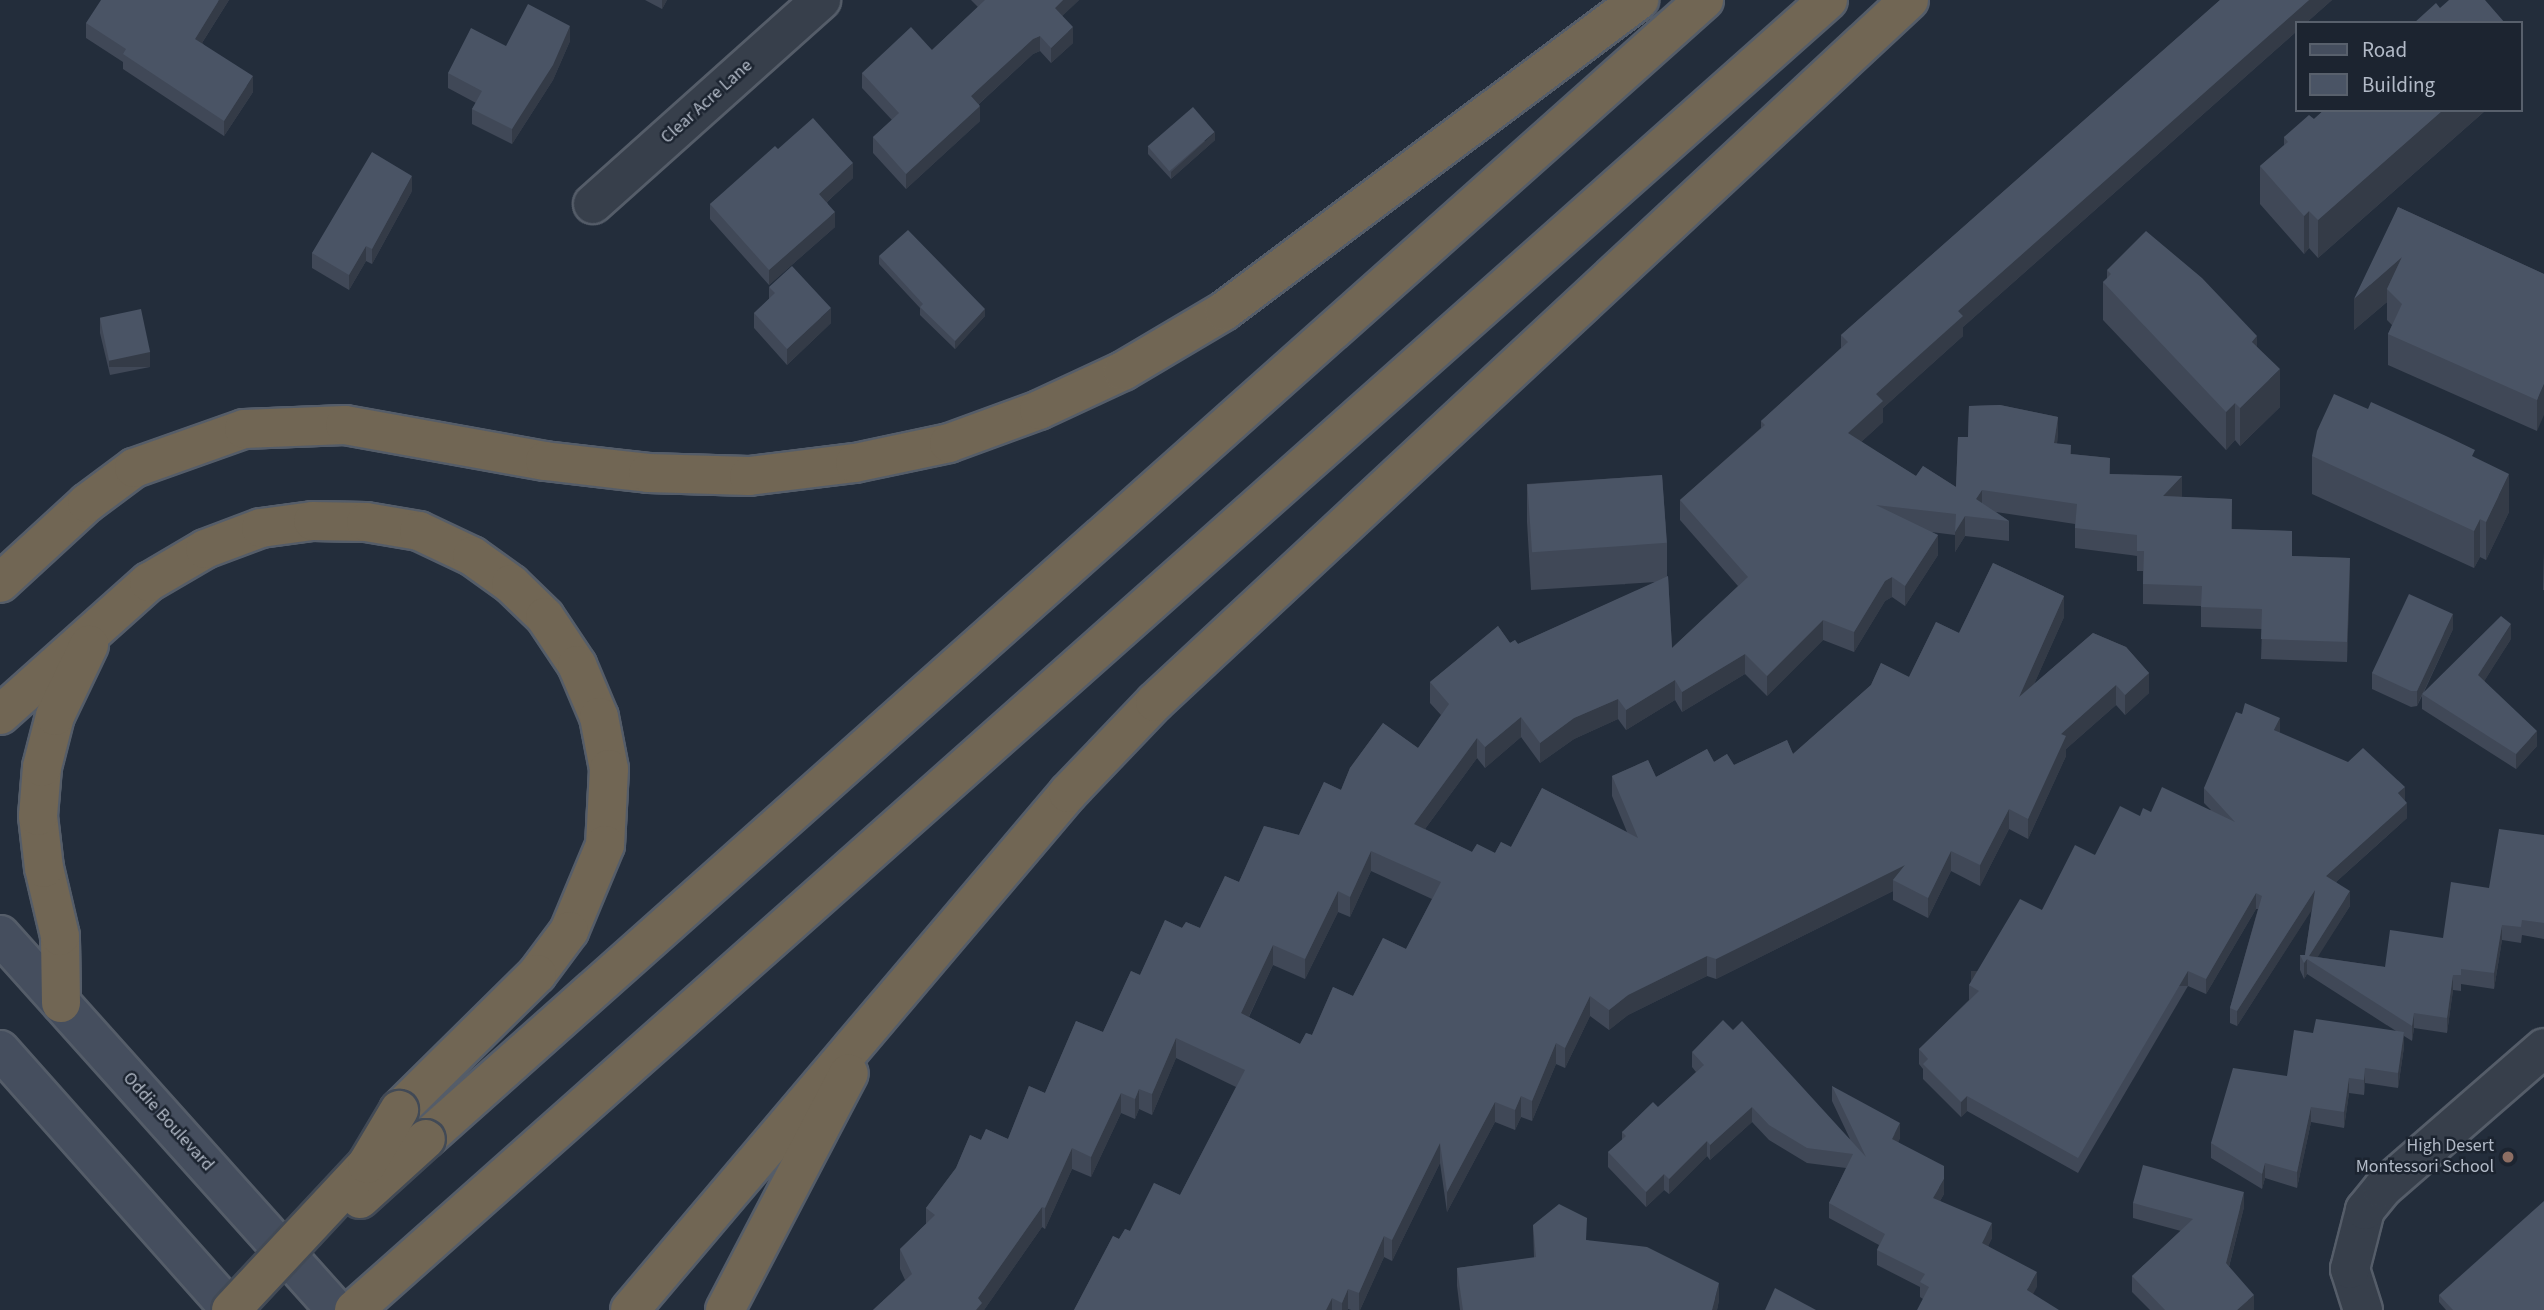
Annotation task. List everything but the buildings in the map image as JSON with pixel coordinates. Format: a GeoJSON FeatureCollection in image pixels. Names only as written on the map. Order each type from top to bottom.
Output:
{"type":"FeatureCollection","features":[{"type":"Feature","properties":{"kind":"highway"},"geometry":{"type":"LineString","coordinates":[[0,583],[86,503],[134,468],[191,444],[244,429],[345,425],[545,461],[648,473],[737,475],[855,463],[949,443],[1039,410],[1124,371],[1224,310],[1639,0]]}},
{"type":"Feature","properties":{"kind":"highway"},"geometry":{"type":"LineString","coordinates":[[232,1310],[1704,0]]}},
{"type":"Feature","properties":{"kind":"highway"},"geometry":{"type":"LineString","coordinates":[[354,1310],[1828,0]]}},
{"type":"Feature","properties":{"kind":"highway"},"geometry":{"type":"LineString","coordinates":[[630,1310],[880,1011],[1068,793],[1155,702],[1909,0]]}},
{"type":"Feature","properties":{"kind":"highway"},"geometry":{"type":"LineString","coordinates":[[0,715],[104,619],[149,582],[205,549],[261,527],[313,520],[366,522],[418,531],[472,556],[512,584],[545,617],[577,665],[599,717],[609,769],[605,845],[590,887],[569,931],[537,974],[400,1110],[367,1164],[232,1310]]}},
{"type":"Feature","properties":{"kind":"highway"},"geometry":{"type":"LineString","coordinates":[[61,1003],[60,936],[44,868],[38,816],[41,767],[66,689],[104,619]]}},
{"type":"Feature","properties":{"kind":"highway"},"geometry":{"type":"LineString","coordinates":[[725,1310],[880,1011]]}},
{"type":"Feature","properties":{"kind":"main road","name":"Oddie Boulevard"},"geometry":{"type":"LineString","coordinates":[[0,935],[336,1310]]}},
{"type":"Feature","properties":{"kind":"main road"},"geometry":{"type":"LineString","coordinates":[[0,1050],[232,1310]]}},
{"type":"Feature","properties":{"kind":"street","name":"Clear Acre Lane"},"geometry":{"type":"LineString","coordinates":[[593,204],[821,0]]}},
{"type":"Feature","properties":{"kind":"street"},"geometry":{"type":"LineString","coordinates":[[2363,1310],[2350,1269],[2365,1210],[2383,1188],[2544,1048]]}},
{"type":"Feature","properties":{"kind":"place","name":"High Desert Montessori School"},"geometry":{"type":"Point","coordinates":[2508,1157]}}]}
